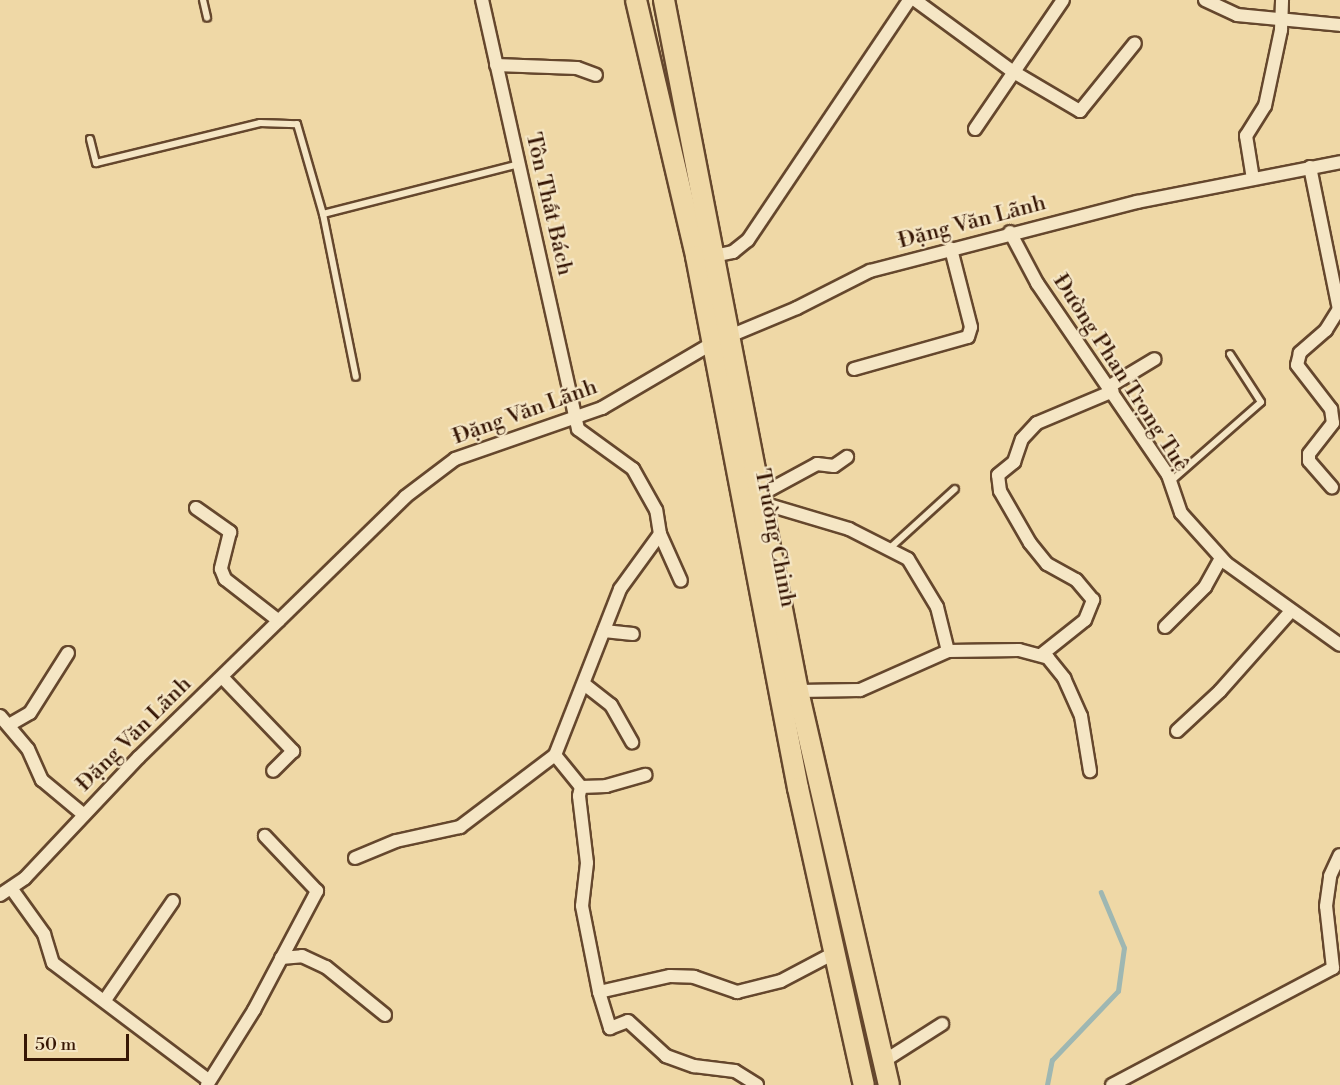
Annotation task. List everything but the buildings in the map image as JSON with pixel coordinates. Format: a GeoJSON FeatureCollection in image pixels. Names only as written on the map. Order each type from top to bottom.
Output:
{"type":"FeatureCollection","features":[{"type":"Feature","properties":{"kind":"highway","name":"Trường Chinh"},"geometry":{"type":"LineString","coordinates":[[636,0],[705,257]]}},
{"type":"Feature","properties":{"kind":"highway","name":"Trường Chinh"},"geometry":{"type":"LineString","coordinates":[[664,0],[705,257],[798,788],[864,1085]]}},
{"type":"Feature","properties":{"kind":"highway","name":"Trường Chinh"},"geometry":{"type":"LineString","coordinates":[[721,340],[761,499],[798,691],[889,1085]]}},
{"type":"Feature","properties":{"kind":"street","name":"Tôn Thất Bách"},"geometry":{"type":"LineString","coordinates":[[482,0],[575,416]]}},
{"type":"Feature","properties":{"kind":"street"},"geometry":{"type":"LineString","coordinates":[[705,257],[733,252],[748,240],[909,0]]}},
{"type":"Feature","properties":{"kind":"street"},"geometry":{"type":"LineString","coordinates":[[915,0],[1012,71],[1080,111],[1135,43]]}},
{"type":"Feature","properties":{"kind":"street"},"geometry":{"type":"LineString","coordinates":[[975,129],[1012,71],[1063,0]]}},
{"type":"Feature","properties":{"kind":"street"},"geometry":{"type":"LineString","coordinates":[[1205,0],[1238,15],[1340,25]]}},
{"type":"Feature","properties":{"kind":"street"},"geometry":{"type":"LineString","coordinates":[[1253,179],[1246,136],[1265,106],[1281,19],[1282,0]]}},
{"type":"Feature","properties":{"kind":"street"},"geometry":{"type":"LineString","coordinates":[[496,65],[577,68],[596,75]]}},
{"type":"Feature","properties":{"kind":"street","name":"Đặng Văn Lãnh"},"geometry":{"type":"LineString","coordinates":[[5,891],[25,878],[83,814],[279,621],[437,470],[480,449],[602,408],[721,340],[870,271],[1010,232],[1340,162]]}},
{"type":"Feature","properties":{"kind":"street"},"geometry":{"type":"LineString","coordinates":[[1310,167],[1339,302],[1339,314],[1300,353],[1297,365],[1331,409],[1333,423],[1309,454],[1310,461],[1332,488]]}},
{"type":"Feature","properties":{"kind":"street","name":"Đường Phan Trọng Tuệ"},"geometry":{"type":"LineString","coordinates":[[1010,232],[1037,283],[1112,389],[1170,482],[1181,513],[1221,558],[1340,644]]}},
{"type":"Feature","properties":{"kind":"street"},"geometry":{"type":"LineString","coordinates":[[854,369],[968,337],[971,327],[951,249]]}},
{"type":"Feature","properties":{"kind":"street"},"geometry":{"type":"LineString","coordinates":[[1041,655],[1085,620],[1093,600],[1076,580],[1047,564],[1030,543],[1000,491],[998,475],[1014,462],[1022,439],[1037,423],[1112,389],[1155,359]]}},
{"type":"Feature","properties":{"kind":"street"},"geometry":{"type":"LineString","coordinates":[[575,416],[578,429],[633,469],[656,510],[660,534],[681,582]]}},
{"type":"Feature","properties":{"kind":"street"},"geometry":{"type":"LineString","coordinates":[[761,499],[817,464],[834,466],[847,457]]}},
{"type":"Feature","properties":{"kind":"street"},"geometry":{"type":"LineString","coordinates":[[761,499],[818,517],[908,559],[927,586],[946,630],[948,651]]}},
{"type":"Feature","properties":{"kind":"street"},"geometry":{"type":"LineString","coordinates":[[196,508],[230,532],[231,539],[221,569],[225,579],[279,621]]}},
{"type":"Feature","properties":{"kind":"street"},"geometry":{"type":"LineString","coordinates":[[356,858],[396,841],[460,827],[483,813],[555,755],[629,574],[660,534]]}},
{"type":"Feature","properties":{"kind":"street"},"geometry":{"type":"LineString","coordinates":[[1165,627],[1205,587],[1221,558]]}},
{"type":"Feature","properties":{"kind":"street"},"geometry":{"type":"LineString","coordinates":[[1177,730],[1220,691],[1291,610]]}},
{"type":"Feature","properties":{"kind":"street"},"geometry":{"type":"LineString","coordinates":[[604,631],[633,633]]}},
{"type":"Feature","properties":{"kind":"street"},"geometry":{"type":"LineString","coordinates":[[798,691],[860,690],[948,651],[1019,650],[1041,655],[1064,678],[1075,699],[1090,771]]}},
{"type":"Feature","properties":{"kind":"street"},"geometry":{"type":"LineString","coordinates":[[68,653],[30,713],[4,720],[28,749],[42,780],[83,814]]}},
{"type":"Feature","properties":{"kind":"street"},"geometry":{"type":"LineString","coordinates":[[222,677],[293,751],[273,771]]}},
{"type":"Feature","properties":{"kind":"street"},"geometry":{"type":"LineString","coordinates":[[584,684],[611,705],[632,742]]}},
{"type":"Feature","properties":{"kind":"street"},"geometry":{"type":"LineString","coordinates":[[555,755],[581,788]]}},
{"type":"Feature","properties":{"kind":"street"},"geometry":{"type":"LineString","coordinates":[[581,788],[606,786],[645,775]]}},
{"type":"Feature","properties":{"kind":"street"},"geometry":{"type":"LineString","coordinates":[[581,788],[579,796],[587,863],[582,906],[599,992],[610,1028],[628,1021],[666,1056],[694,1066],[735,1071],[757,1085]]}},
{"type":"Feature","properties":{"kind":"street"},"geometry":{"type":"LineString","coordinates":[[5,891],[44,934],[53,963],[105,1000],[207,1082],[254,1010],[316,891],[265,836]]}},
{"type":"Feature","properties":{"kind":"street"},"geometry":{"type":"LineString","coordinates":[[1112,1085],[1333,968],[1326,906],[1330,876],[1340,855]]}},
{"type":"Feature","properties":{"kind":"street"},"geometry":{"type":"LineString","coordinates":[[105,1000],[173,901]]}},
{"type":"Feature","properties":{"kind":"street"},"geometry":{"type":"LineString","coordinates":[[599,992],[670,976],[694,977],[737,992],[781,981],[836,952]]}},
{"type":"Feature","properties":{"kind":"street"},"geometry":{"type":"LineString","coordinates":[[281,958],[302,956],[326,967],[385,1015]]}},
{"type":"Feature","properties":{"kind":"street"},"geometry":{"type":"LineString","coordinates":[[884,1061],[942,1024]]}},
{"type":"Feature","properties":{"kind":"lane"},"geometry":{"type":"LineString","coordinates":[[203,0],[207,18]]}},
{"type":"Feature","properties":{"kind":"lane"},"geometry":{"type":"LineString","coordinates":[[90,139],[96,163],[260,123],[297,124],[323,214],[356,377]]}},
{"type":"Feature","properties":{"kind":"lane"},"geometry":{"type":"LineString","coordinates":[[323,214],[519,164]]}},
{"type":"Feature","properties":{"kind":"lane"},"geometry":{"type":"LineString","coordinates":[[1170,482],[1261,402],[1230,354]]}},
{"type":"Feature","properties":{"kind":"lane"},"geometry":{"type":"LineString","coordinates":[[888,549],[955,489]]}},
{"type":"Feature","properties":{"kind":"waterway"},"geometry":{"type":"LineString","coordinates":[[1047,1085],[1052,1060],[1118,991],[1124,948],[1101,893]]}}]}
